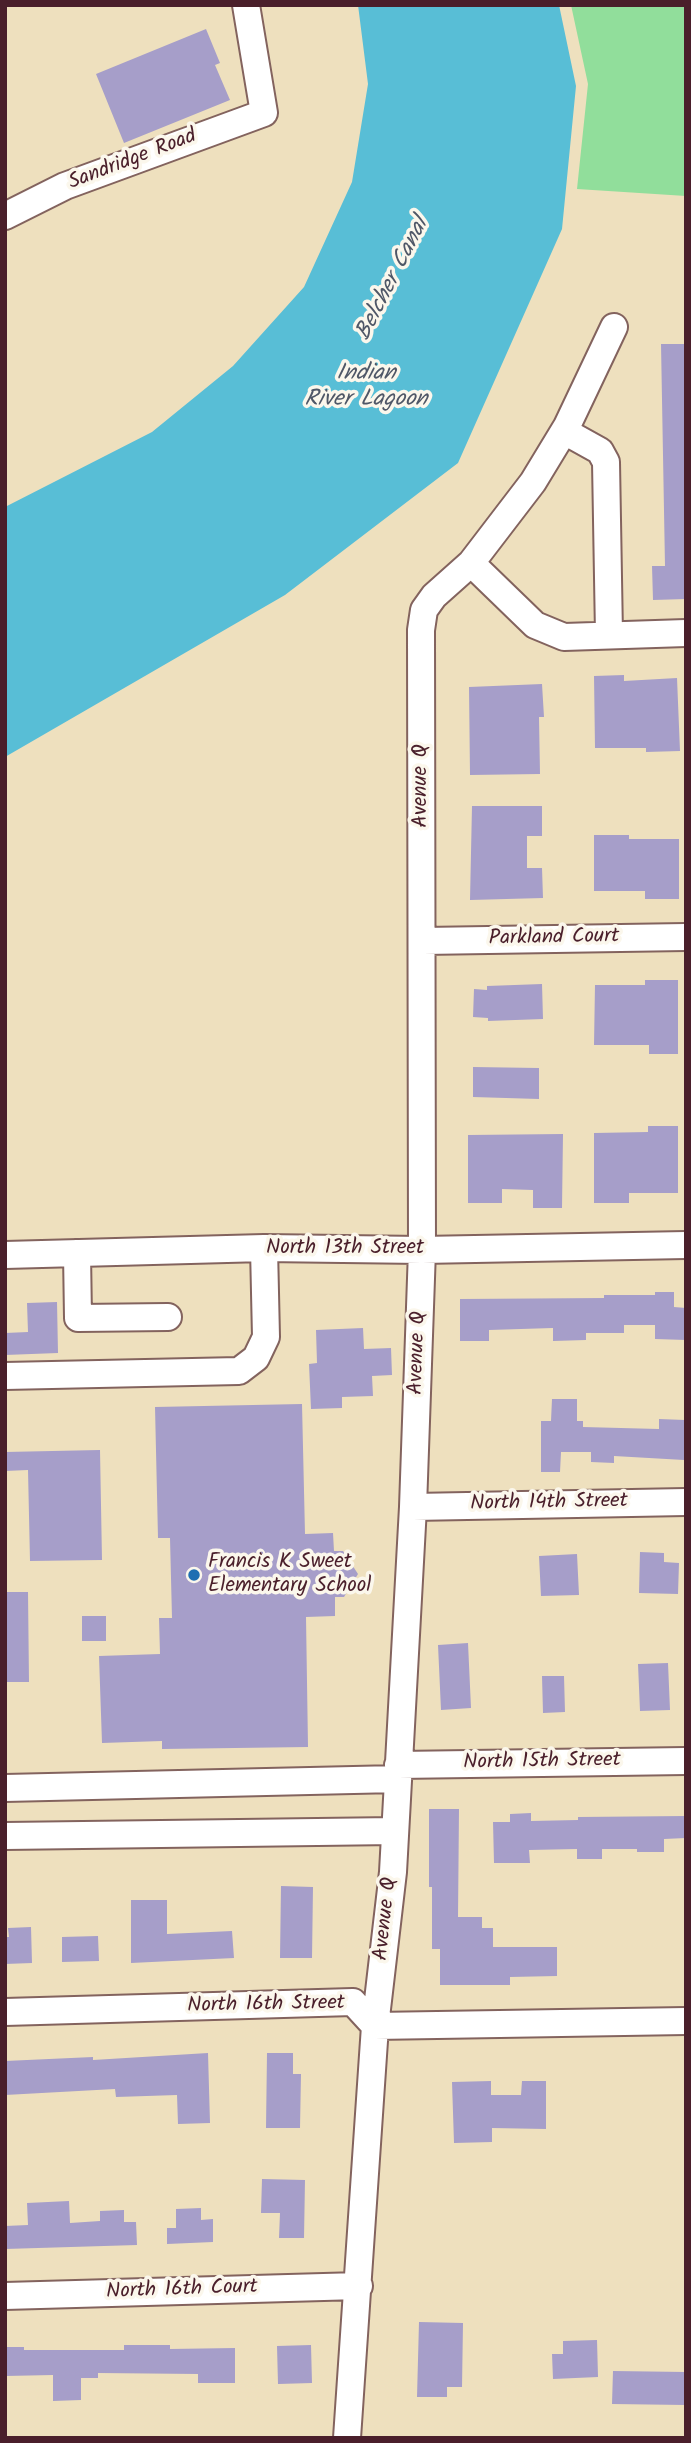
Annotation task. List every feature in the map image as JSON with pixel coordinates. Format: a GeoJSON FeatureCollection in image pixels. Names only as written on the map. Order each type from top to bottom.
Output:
{"type":"FeatureCollection","features":[{"type":"Feature","properties":{"kind":"street","name":"Sandridge Road"},"geometry":{"type":"LineString","coordinates":[[5,216],[65,186],[264,113],[246,5]]}},
{"type":"Feature","properties":{"kind":"street","name":"Avenue Q"},"geometry":{"type":"LineString","coordinates":[[347,2438],[375,2026],[393,1872],[413,1507],[422,1250],[421,630],[424,610],[434,596],[471,563],[533,482],[564,431],[614,327]]}},
{"type":"Feature","properties":{"kind":"street"},"geometry":{"type":"LineString","coordinates":[[564,431],[600,451],[606,463],[609,635]]}},
{"type":"Feature","properties":{"kind":"street"},"geometry":{"type":"LineString","coordinates":[[471,563],[536,625],[564,637],[686,633]]}},
{"type":"Feature","properties":{"kind":"street","name":"Parkland Court"},"geometry":{"type":"LineString","coordinates":[[423,941],[686,937]]}},
{"type":"Feature","properties":{"kind":"street","name":"North 13th Street"},"geometry":{"type":"LineString","coordinates":[[5,1255],[264,1248],[422,1250],[686,1245]]}},
{"type":"Feature","properties":{"kind":"street"},"geometry":{"type":"LineString","coordinates":[[5,1376],[239,1371],[256,1358],[266,1337],[264,1248]]}},
{"type":"Feature","properties":{"kind":"street"},"geometry":{"type":"LineString","coordinates":[[77,1253],[78,1318],[168,1317]]}},
{"type":"Feature","properties":{"kind":"street","name":"North 14th Street"},"geometry":{"type":"LineString","coordinates":[[413,1507],[686,1502]]}},
{"type":"Feature","properties":{"kind":"street","name":"North 15th Street"},"geometry":{"type":"LineString","coordinates":[[5,1788],[686,1760]]}},
{"type":"Feature","properties":{"kind":"street"},"geometry":{"type":"LineString","coordinates":[[5,1836],[395,1831]]}},
{"type":"Feature","properties":{"kind":"street","name":"North 16th Street"},"geometry":{"type":"LineString","coordinates":[[5,2012],[352,2002],[375,2026],[686,2021]]}},
{"type":"Feature","properties":{"kind":"street","name":"North 16th Court"},"geometry":{"type":"LineString","coordinates":[[5,2296],[359,2286]]}},
{"type":"Feature","properties":{"kind":"green space"},"geometry":{"type":"Polygon","coordinates":[[[571,5],[686,5],[686,196],[577,189],[588,84],[571,5]]]}},
{"type":"Feature","properties":{"kind":"water","name":"Indian River Lagoon"},"geometry":{"type":"Polygon","coordinates":[[[358,5],[559,5],[576,86],[562,229],[458,463],[285,595],[5,757],[5,507],[152,432],[233,366],[304,287],[352,182],[368,84],[358,5]]]}},
{"type":"Feature","properties":{"kind":"building"},"geometry":{"type":"Polygon","coordinates":[[[206,29],[220,63],[215,65],[230,100],[124,143],[96,74],[206,29]]]}},
{"type":"Feature","properties":{"kind":"building"},"geometry":{"type":"Polygon","coordinates":[[[661,344],[686,344],[686,599],[653,600],[652,566],[665,566],[661,344]]]}},
{"type":"Feature","properties":{"kind":"building"},"geometry":{"type":"Polygon","coordinates":[[[624,675],[624,681],[677,678],[680,751],[646,752],[646,748],[595,748],[594,676],[624,675]]]}},
{"type":"Feature","properties":{"kind":"building"},"geometry":{"type":"Polygon","coordinates":[[[542,684],[544,717],[539,717],[540,774],[470,775],[469,687],[542,684]]]}},
{"type":"Feature","properties":{"kind":"building"},"geometry":{"type":"Polygon","coordinates":[[[472,806],[542,806],[542,836],[527,836],[527,868],[542,868],[543,898],[470,900],[472,806]]]}},
{"type":"Feature","properties":{"kind":"building"},"geometry":{"type":"Polygon","coordinates":[[[594,835],[629,835],[629,839],[679,839],[679,899],[645,899],[645,891],[594,891],[594,835]]]}},
{"type":"Feature","properties":{"kind":"building"},"geometry":{"type":"Polygon","coordinates":[[[645,980],[678,980],[678,1054],[649,1054],[649,1045],[594,1045],[595,985],[645,985],[645,980]]]}},
{"type":"Feature","properties":{"kind":"building"},"geometry":{"type":"Polygon","coordinates":[[[542,984],[543,1019],[488,1021],[488,1018],[473,1017],[474,989],[542,984]]]}},
{"type":"Feature","properties":{"kind":"building"},"geometry":{"type":"Polygon","coordinates":[[[473,1067],[539,1068],[539,1099],[473,1097],[473,1067]]]}},
{"type":"Feature","properties":{"kind":"building"},"geometry":{"type":"Polygon","coordinates":[[[648,1126],[678,1126],[678,1193],[629,1193],[629,1203],[594,1203],[594,1133],[648,1132],[648,1126]]]}},
{"type":"Feature","properties":{"kind":"building"},"geometry":{"type":"Polygon","coordinates":[[[563,1134],[562,1208],[533,1208],[533,1190],[502,1189],[502,1203],[468,1203],[468,1135],[563,1134]]]}},
{"type":"Feature","properties":{"kind":"building"},"geometry":{"type":"Polygon","coordinates":[[[655,1292],[674,1292],[674,1307],[686,1308],[686,1340],[655,1339],[655,1325],[624,1325],[624,1333],[586,1333],[586,1340],[553,1341],[553,1328],[489,1330],[489,1341],[460,1341],[460,1299],[604,1298],[604,1295],[655,1295],[655,1292]]]}},
{"type":"Feature","properties":{"kind":"building"},"geometry":{"type":"Polygon","coordinates":[[[57,1302],[58,1353],[5,1355],[5,1333],[28,1332],[27,1303],[57,1302]]]}},
{"type":"Feature","properties":{"kind":"building"},"geometry":{"type":"Polygon","coordinates":[[[363,1328],[364,1349],[391,1348],[392,1375],[372,1376],[373,1396],[342,1397],[342,1408],[311,1409],[309,1364],[317,1363],[316,1330],[363,1328]]]}},
{"type":"Feature","properties":{"kind":"building"},"geometry":{"type":"Polygon","coordinates":[[[552,1399],[577,1399],[577,1421],[583,1421],[583,1427],[659,1429],[659,1419],[685,1420],[684,1460],[614,1456],[614,1463],[591,1462],[591,1452],[561,1452],[560,1472],[541,1472],[541,1421],[551,1421],[552,1399]]]}},
{"type":"Feature","properties":{"kind":"building"},"geometry":{"type":"Polygon","coordinates":[[[302,1404],[305,1534],[333,1533],[334,1551],[343,1551],[358,1574],[344,1597],[335,1597],[335,1616],[306,1617],[308,1747],[162,1749],[162,1741],[102,1743],[99,1656],[160,1654],[159,1618],[172,1618],[170,1538],[158,1538],[155,1407],[302,1404]]]}},
{"type":"Feature","properties":{"kind":"building"},"geometry":{"type":"Polygon","coordinates":[[[100,1450],[102,1560],[30,1561],[28,1470],[5,1471],[5,1452],[100,1450]]]}},
{"type":"Feature","properties":{"kind":"building"},"geometry":{"type":"Polygon","coordinates":[[[640,1552],[664,1553],[664,1562],[679,1563],[678,1594],[639,1593],[640,1552]]]}},
{"type":"Feature","properties":{"kind":"building"},"geometry":{"type":"Polygon","coordinates":[[[577,1554],[579,1595],[541,1596],[539,1556],[577,1554]]]}},
{"type":"Feature","properties":{"kind":"building"},"geometry":{"type":"Polygon","coordinates":[[[5,1592],[28,1592],[29,1682],[5,1682],[5,1592]]]}},
{"type":"Feature","properties":{"kind":"building"},"geometry":{"type":"Polygon","coordinates":[[[82,1616],[106,1616],[106,1641],[82,1641],[82,1616]]]}},
{"type":"Feature","properties":{"kind":"building"},"geometry":{"type":"Polygon","coordinates":[[[468,1643],[471,1708],[441,1710],[438,1645],[468,1643]]]}},
{"type":"Feature","properties":{"kind":"building"},"geometry":{"type":"Polygon","coordinates":[[[668,1663],[670,1710],[640,1711],[638,1664],[668,1663]]]}},
{"type":"Feature","properties":{"kind":"building"},"geometry":{"type":"Polygon","coordinates":[[[542,1676],[564,1676],[565,1712],[543,1713],[542,1676]]]}},
{"type":"Feature","properties":{"kind":"building"},"geometry":{"type":"Polygon","coordinates":[[[429,1809],[459,1809],[458,1917],[482,1917],[482,1928],[493,1928],[493,1947],[557,1947],[557,1976],[510,1977],[510,1985],[440,1985],[440,1949],[432,1949],[429,1809]]]}},
{"type":"Feature","properties":{"kind":"building"},"geometry":{"type":"Polygon","coordinates":[[[531,1813],[531,1821],[578,1820],[578,1817],[686,1816],[686,1838],[664,1839],[664,1852],[602,1849],[602,1859],[577,1859],[577,1849],[529,1850],[530,1863],[494,1863],[493,1822],[510,1822],[510,1814],[531,1813]]]}},
{"type":"Feature","properties":{"kind":"building"},"geometry":{"type":"Polygon","coordinates":[[[281,1886],[313,1887],[312,1958],[280,1958],[281,1886]]]}},
{"type":"Feature","properties":{"kind":"building"},"geometry":{"type":"Polygon","coordinates":[[[131,1900],[167,1900],[167,1934],[232,1931],[234,1958],[131,1963],[131,1900]]]}},
{"type":"Feature","properties":{"kind":"building"},"geometry":{"type":"Polygon","coordinates":[[[31,1927],[32,1963],[5,1964],[5,1937],[9,1937],[8,1928],[31,1927]]]}},
{"type":"Feature","properties":{"kind":"building"},"geometry":{"type":"Polygon","coordinates":[[[98,1936],[99,1961],[62,1962],[62,1937],[98,1936]]]}},
{"type":"Feature","properties":{"kind":"building"},"geometry":{"type":"Polygon","coordinates":[[[208,2053],[210,2123],[178,2124],[177,2095],[116,2097],[115,2089],[5,2095],[5,2061],[93,2057],[93,2060],[208,2053]]]}},
{"type":"Feature","properties":{"kind":"building"},"geometry":{"type":"Polygon","coordinates":[[[267,2053],[293,2053],[293,2074],[301,2074],[300,2128],[266,2128],[267,2053]]]}},
{"type":"Feature","properties":{"kind":"building"},"geometry":{"type":"Polygon","coordinates":[[[491,2081],[491,2095],[521,2095],[522,2081],[546,2081],[546,2129],[492,2128],[492,2142],[454,2143],[452,2082],[491,2081]]]}},
{"type":"Feature","properties":{"kind":"building"},"geometry":{"type":"Polygon","coordinates":[[[262,2179],[305,2180],[304,2238],[279,2238],[280,2213],[261,2213],[262,2179]]]}},
{"type":"Feature","properties":{"kind":"building"},"geometry":{"type":"Polygon","coordinates":[[[69,2201],[70,2223],[100,2221],[100,2211],[124,2210],[124,2222],[136,2222],[137,2245],[5,2249],[5,2226],[28,2225],[27,2203],[69,2201]]]}},
{"type":"Feature","properties":{"kind":"building"},"geometry":{"type":"Polygon","coordinates":[[[201,2208],[201,2220],[213,2219],[213,2242],[167,2244],[167,2228],[176,2228],[176,2209],[201,2208]]]}},
{"type":"Feature","properties":{"kind":"building"},"geometry":{"type":"Polygon","coordinates":[[[419,2322],[463,2323],[462,2387],[447,2387],[447,2397],[417,2397],[419,2322]]]}},
{"type":"Feature","properties":{"kind":"building"},"geometry":{"type":"Polygon","coordinates":[[[597,2340],[598,2377],[553,2379],[552,2354],[563,2354],[563,2341],[597,2340]]]}},
{"type":"Feature","properties":{"kind":"building"},"geometry":{"type":"Polygon","coordinates":[[[124,2345],[170,2345],[170,2349],[235,2348],[235,2383],[198,2383],[198,2374],[98,2373],[98,2378],[81,2378],[81,2400],[53,2401],[53,2375],[5,2376],[5,2347],[24,2347],[24,2350],[124,2350],[124,2345]]]}},
{"type":"Feature","properties":{"kind":"building"},"geometry":{"type":"Polygon","coordinates":[[[311,2345],[312,2383],[278,2384],[277,2346],[311,2345]]]}},
{"type":"Feature","properties":{"kind":"building"},"geometry":{"type":"Polygon","coordinates":[[[613,2371],[686,2372],[686,2405],[612,2404],[613,2371]]]}},
{"type":"Feature","properties":{"kind":"place","name":"Francis K Sweet Elementary School"},"geometry":{"type":"Point","coordinates":[194,1575]}},
{"type":"Feature","properties":{"kind":"water label","name":"Belcher Canal"},"geometry":{"type":"Point","coordinates":[394,280]}}]}
